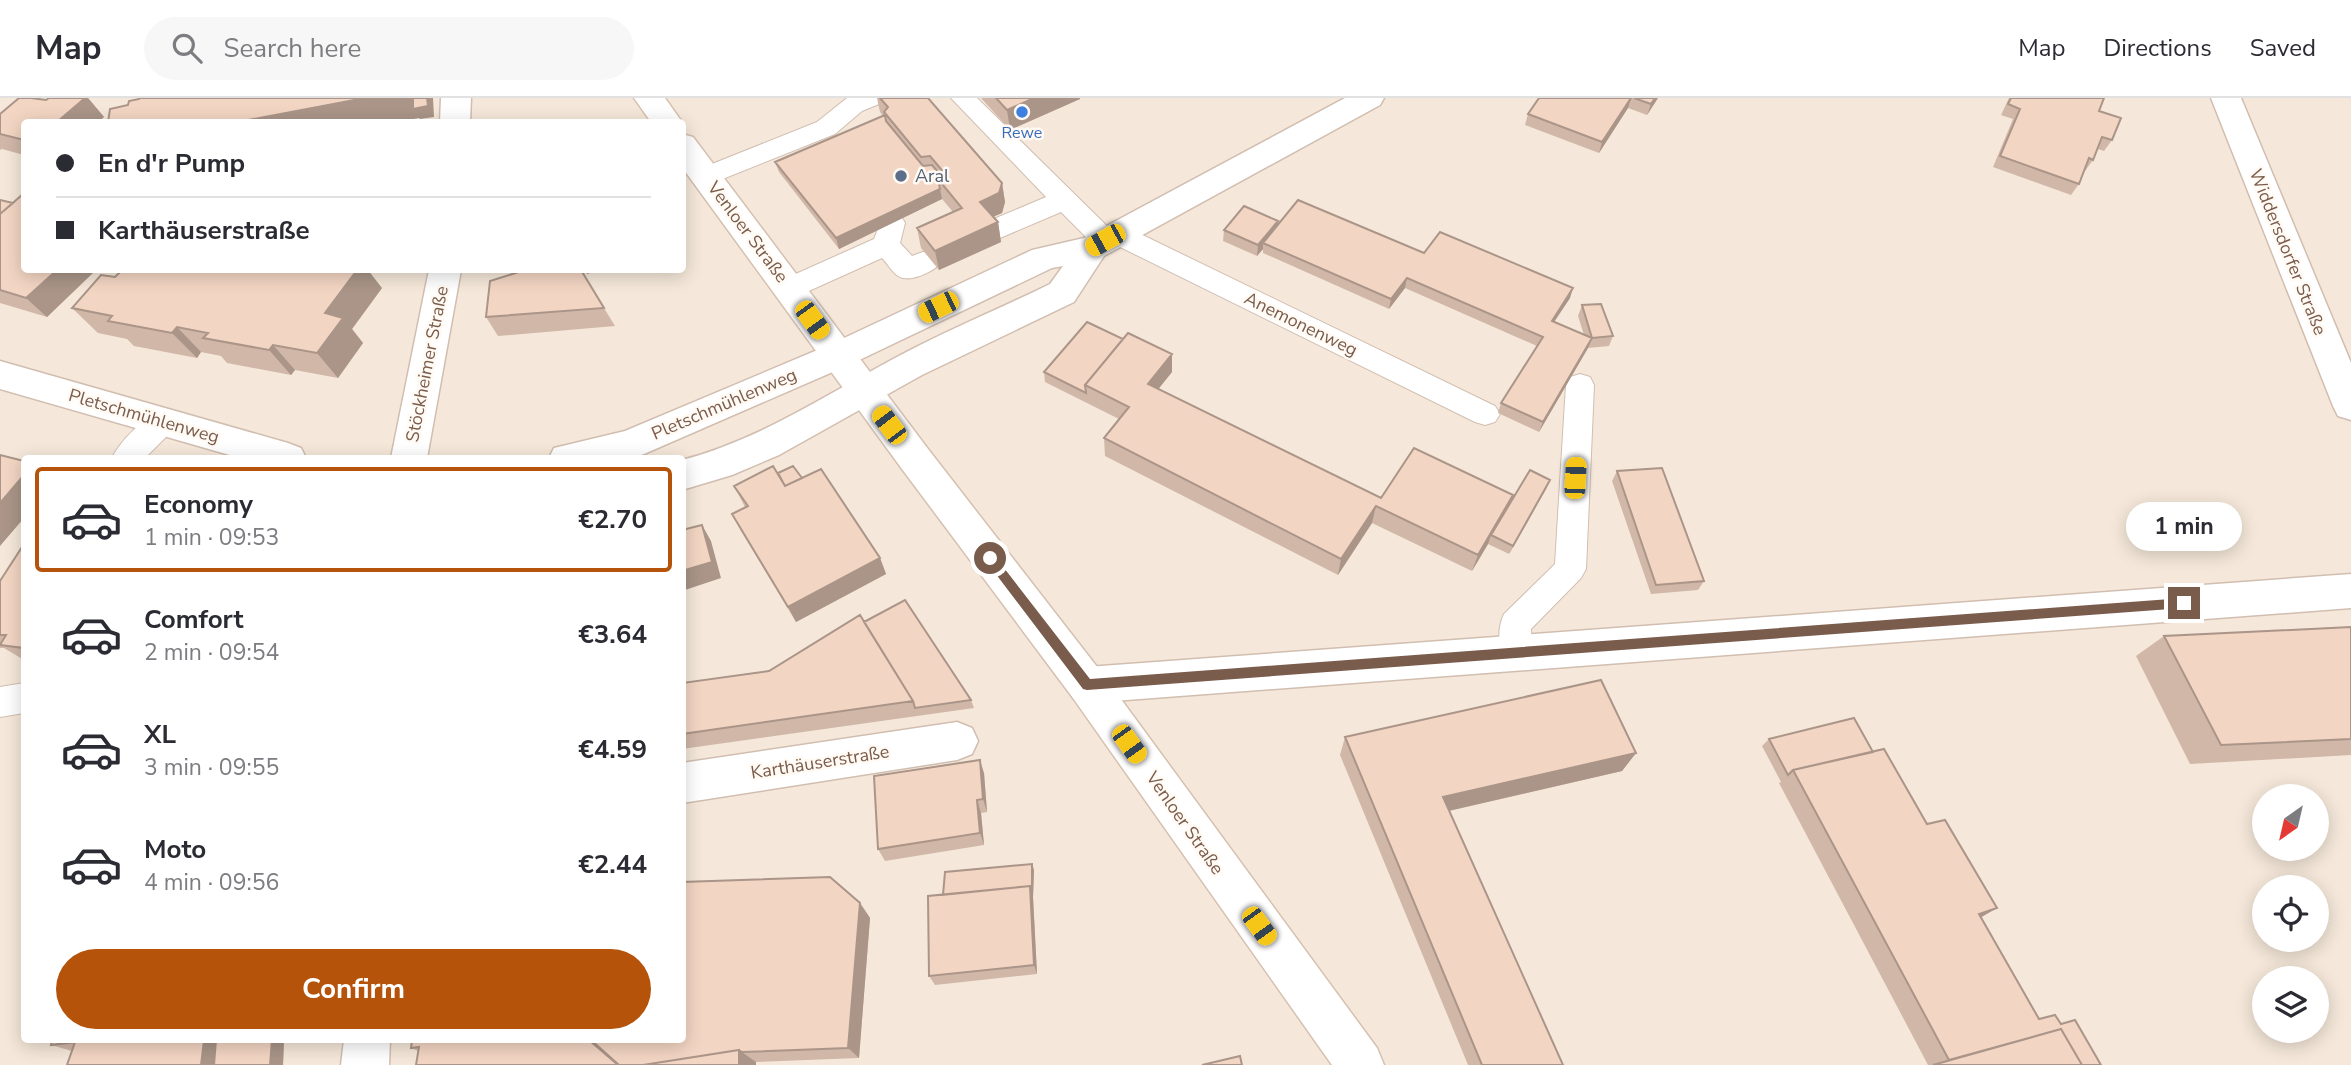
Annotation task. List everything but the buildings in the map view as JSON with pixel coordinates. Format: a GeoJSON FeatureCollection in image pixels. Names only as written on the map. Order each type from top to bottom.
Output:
{"type":"FeatureCollection","features":[{"type":"Feature","properties":{"kind":"street"},"geometry":{"type":"LineString","coordinates":[[455,119],[456,98]]}},
{"type":"Feature","properties":{"kind":"street"},"geometry":{"type":"LineString","coordinates":[[649,98],[665,119]]}},
{"type":"Feature","properties":{"kind":"street"},"geometry":{"type":"LineString","coordinates":[[839,355],[1044,258],[1105,241],[1369,98]]}},
{"type":"Feature","properties":{"kind":"street","name":"Widdersdorfer Straße"},"geometry":{"type":"LineString","coordinates":[[2226,98],[2351,407]]}},
{"type":"Feature","properties":{"kind":"street","name":"Venloer Straße"},"geometry":{"type":"LineString","coordinates":[[686,149],[1087,685],[1360,1065]]}},
{"type":"Feature","properties":{"kind":"street"},"geometry":{"type":"LineString","coordinates":[[686,474],[719,465],[766,445],[864,390],[1062,293],[1105,241]]}},
{"type":"Feature","properties":{"kind":"street","name":"Stöckheimer Straße"},"geometry":{"type":"LineString","coordinates":[[410,455],[444,273]]}},
{"type":"Feature","properties":{"kind":"street","name":"Pletschmühlenweg"},"geometry":{"type":"LineString","coordinates":[[581,455],[631,444],[839,355]]}},
{"type":"Feature","properties":{"kind":"street","name":"Pletschmühlenweg"},"geometry":{"type":"LineString","coordinates":[[0,375],[278,455]]}},
{"type":"Feature","properties":{"kind":"street"},"geometry":{"type":"LineString","coordinates":[[1087,685],[2351,591]]}},
{"type":"Feature","properties":{"kind":"street","name":"Karthäuserstraße"},"geometry":{"type":"LineString","coordinates":[[686,782],[957,741]]}},
{"type":"Feature","properties":{"kind":"street"},"geometry":{"type":"LineString","coordinates":[[365,1065],[367,1043]]}},
{"type":"Feature","properties":{"kind":"lane"},"geometry":{"type":"LineString","coordinates":[[706,176],[832,137],[853,105],[870,98]]}},
{"type":"Feature","properties":{"kind":"lane","name":"Anemonenweg"},"geometry":{"type":"LineString","coordinates":[[963,98],[1105,241],[1486,414]]}},
{"type":"Feature","properties":{"kind":"lane"},"geometry":{"type":"LineString","coordinates":[[991,231],[1064,200]]}},
{"type":"Feature","properties":{"kind":"lane"},"geometry":{"type":"LineString","coordinates":[[790,288],[889,234],[908,269],[931,259]]}},
{"type":"Feature","properties":{"kind":"lane"},"geometry":{"type":"LineString","coordinates":[[1516,652],[1515,624],[1570,569],[1580,385]]}},
{"type":"Feature","properties":{"kind":"lane"},"geometry":{"type":"LineString","coordinates":[[130,455],[163,422]]}},
{"type":"Feature","properties":{"kind":"lane"},"geometry":{"type":"LineString","coordinates":[[0,702],[21,698]]}},
{"type":"Feature","properties":{"kind":"shaded area"},"geometry":{"type":"Polygon","coordinates":[[[0,98],[2351,98],[2351,1065],[0,1065],[0,98]]]}},
{"type":"Feature","properties":{"kind":"place","name":"Rewe"},"geometry":{"type":"Point","coordinates":[1022,112]}},
{"type":"Feature","properties":{"kind":"place","name":"Aral"},"geometry":{"type":"Point","coordinates":[901,176]}},
{"type":"Feature","properties":{"kind":"route"},"geometry":{"type":"LineString","coordinates":[[990,558],[1087,685],[2184,603]]}}]}
